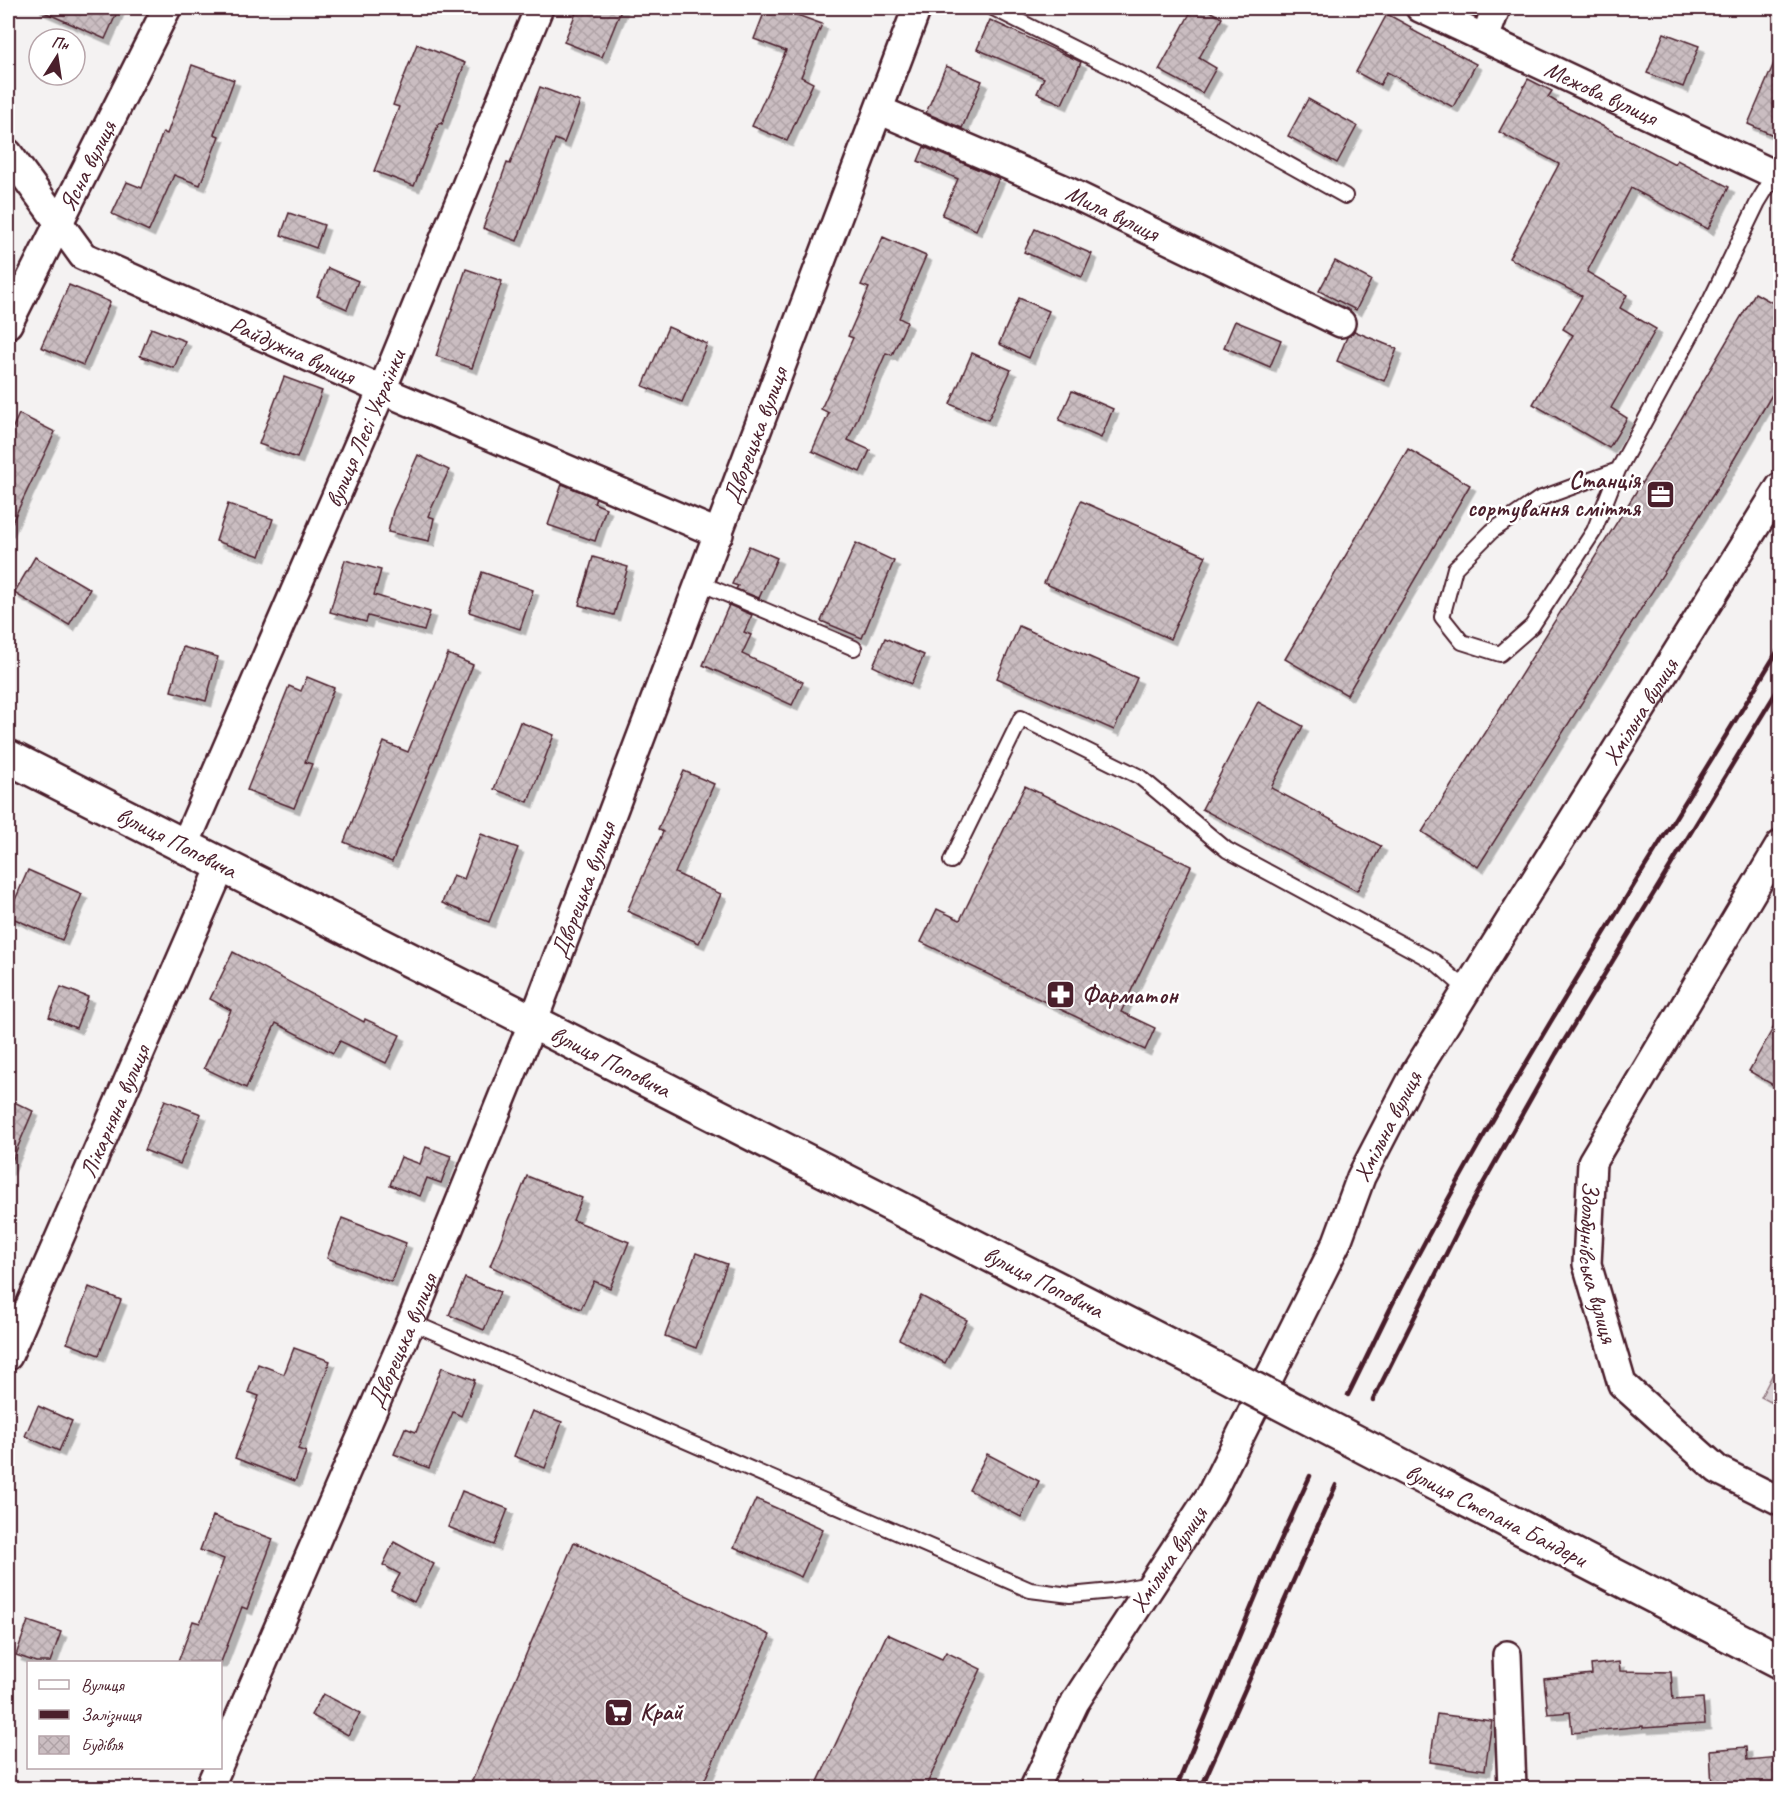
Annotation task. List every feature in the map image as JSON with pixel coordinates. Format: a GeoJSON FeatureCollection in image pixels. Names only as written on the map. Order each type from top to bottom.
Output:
{"type":"FeatureCollection","features":[{"type":"Feature","properties":{"kind":"main road","name":"вулиця Поповича"},"geometry":{"type":"LineString","coordinates":[[8,757],[1213,1368]]}},
{"type":"Feature","properties":{"kind":"main road","name":"вулиця Степана Бандери"},"geometry":{"type":"LineString","coordinates":[[1213,1368],[1780,1661]]}},
{"type":"Feature","properties":{"kind":"street","name":"Ясна вулиця"},"geometry":{"type":"LineString","coordinates":[[8,324],[167,8]]}},
{"type":"Feature","properties":{"kind":"street","name":"вулиця Лесі Українки"},"geometry":{"type":"LineString","coordinates":[[184,847],[382,390],[539,8]]}},
{"type":"Feature","properties":{"kind":"street","name":"Дворецька вулиця"},"geometry":{"type":"LineString","coordinates":[[222,1757],[411,1322],[533,1022],[917,8]]}},
{"type":"Feature","properties":{"kind":"street","name":"Межова вулиця"},"geometry":{"type":"LineString","coordinates":[[1420,8],[1778,176]]}},
{"type":"Feature","properties":{"kind":"street"},"geometry":{"type":"LineString","coordinates":[[1485,38],[1496,8]]}},
{"type":"Feature","properties":{"kind":"street","name":"Мила вулиця"},"geometry":{"type":"LineString","coordinates":[[879,110],[1061,188],[1341,323]]}},
{"type":"Feature","properties":{"kind":"street","name":"Райдужна вулиця"},"geometry":{"type":"LineString","coordinates":[[8,153],[83,256],[382,390],[719,534]]}},
{"type":"Feature","properties":{"kind":"street","name":"Хмільна вулиця"},"geometry":{"type":"LineString","coordinates":[[1034,1788],[1076,1702],[1211,1494],[1337,1242],[1361,1178],[1415,1073],[1780,487]]}},
{"type":"Feature","properties":{"kind":"street","name":"Здолбунівська вулиця"},"geometry":{"type":"LineString","coordinates":[[1780,844],[1592,1162],[1587,1264],[1623,1384],[1718,1470],[1780,1501]]}},
{"type":"Feature","properties":{"kind":"street","name":"Лікарняна вулиця"},"geometry":{"type":"LineString","coordinates":[[8,1356],[222,866]]}},
{"type":"Feature","properties":{"kind":"street"},"geometry":{"type":"LineString","coordinates":[[1507,1655],[1512,1788]]}},
{"type":"Feature","properties":{"kind":"street"},"geometry":{"type":"LineString","coordinates":[[209,1788],[217,1769]]}},
{"type":"Feature","properties":{"kind":"lane"},"geometry":{"type":"LineString","coordinates":[[993,8],[1141,82],[1345,196]]}},
{"type":"Feature","properties":{"kind":"lane"},"geometry":{"type":"LineString","coordinates":[[1618,470],[1539,500],[1492,531],[1455,568],[1442,617],[1462,642],[1500,654],[1532,626],[1594,531],[1618,470],[1711,299],[1758,202],[1778,176]]}},
{"type":"Feature","properties":{"kind":"lane"},"geometry":{"type":"LineString","coordinates":[[700,583],[854,648]]}},
{"type":"Feature","properties":{"kind":"lane"},"geometry":{"type":"LineString","coordinates":[[951,861],[1021,718],[1140,777],[1227,850],[1435,962],[1467,990]]}},
{"type":"Feature","properties":{"kind":"lane"},"geometry":{"type":"LineString","coordinates":[[411,1322],[1029,1590],[1070,1594],[1112,1591],[1152,1584]]}},
{"type":"Feature","properties":{"kind":"shaded area"},"geometry":{"type":"Polygon","coordinates":[[[1780,1360],[1780,1407],[1761,1397],[1780,1360]]]}},
{"type":"Feature","properties":{"kind":"building"},"geometry":{"type":"Polygon","coordinates":[[[35,8],[119,8],[105,39],[87,31],[87,27],[78,27],[35,8]]]}},
{"type":"Feature","properties":{"kind":"building"},"geometry":{"type":"Polygon","coordinates":[[[578,8],[622,8],[602,57],[564,42],[578,8]]]}},
{"type":"Feature","properties":{"kind":"building"},"geometry":{"type":"Polygon","coordinates":[[[766,8],[778,8],[822,24],[801,77],[813,83],[787,141],[752,126],[786,51],[754,39],[766,8]]]}},
{"type":"Feature","properties":{"kind":"building"},"geometry":{"type":"Polygon","coordinates":[[[1193,8],[1204,8],[1222,18],[1199,58],[1216,68],[1202,93],[1159,70],[1193,8]]]}},
{"type":"Feature","properties":{"kind":"building"},"geometry":{"type":"Polygon","coordinates":[[[1387,14],[1411,27],[1410,29],[1476,64],[1453,107],[1387,72],[1380,85],[1356,72],[1387,14]]]}},
{"type":"Feature","properties":{"kind":"building"},"geometry":{"type":"Polygon","coordinates":[[[990,20],[1081,62],[1062,104],[1037,93],[1044,78],[977,49],[990,20]]]}},
{"type":"Feature","properties":{"kind":"building"},"geometry":{"type":"Polygon","coordinates":[[[1664,33],[1699,46],[1683,87],[1647,73],[1664,33]]]}},
{"type":"Feature","properties":{"kind":"building"},"geometry":{"type":"Polygon","coordinates":[[[417,44],[465,63],[442,124],[439,123],[414,186],[374,171],[399,107],[393,105],[417,44]]]}},
{"type":"Feature","properties":{"kind":"building"},"geometry":{"type":"Polygon","coordinates":[[[1780,49],[1780,138],[1748,124],[1780,49]]]}},
{"type":"Feature","properties":{"kind":"building"},"geometry":{"type":"Polygon","coordinates":[[[192,65],[234,80],[214,134],[219,136],[200,185],[174,175],[149,231],[112,214],[127,182],[142,188],[163,132],[167,134],[192,65]]]}},
{"type":"Feature","properties":{"kind":"building"},"geometry":{"type":"Polygon","coordinates":[[[946,66],[982,81],[962,128],[926,113],[946,66]]]}},
{"type":"Feature","properties":{"kind":"building"},"geometry":{"type":"Polygon","coordinates":[[[1528,79],[1552,91],[1548,97],[1560,104],[1675,164],[1677,160],[1729,187],[1708,229],[1631,188],[1587,272],[1627,295],[1620,308],[1656,329],[1611,408],[1627,418],[1609,448],[1533,404],[1573,335],[1563,329],[1582,296],[1509,258],[1559,164],[1499,132],[1528,79]]]}},
{"type":"Feature","properties":{"kind":"building"},"geometry":{"type":"Polygon","coordinates":[[[540,87],[580,102],[564,143],[555,139],[517,241],[483,228],[507,163],[510,164],[540,87]]]}},
{"type":"Feature","properties":{"kind":"building"},"geometry":{"type":"Polygon","coordinates":[[[1308,99],[1357,126],[1337,163],[1288,136],[1308,99]]]}},
{"type":"Feature","properties":{"kind":"building"},"geometry":{"type":"Polygon","coordinates":[[[924,147],[999,178],[976,230],[942,215],[958,179],[918,161],[924,147]]]}},
{"type":"Feature","properties":{"kind":"building"},"geometry":{"type":"Polygon","coordinates":[[[289,213],[324,225],[316,248],[281,235],[289,213]]]}},
{"type":"Feature","properties":{"kind":"building"},"geometry":{"type":"Polygon","coordinates":[[[1035,229],[1092,254],[1082,277],[1024,252],[1035,229]]]}},
{"type":"Feature","properties":{"kind":"building"},"geometry":{"type":"Polygon","coordinates":[[[883,237],[926,256],[899,318],[907,322],[892,355],[886,353],[848,440],[870,450],[860,472],[812,451],[829,413],[821,409],[853,338],[848,336],[869,288],[861,285],[883,237]]]}},
{"type":"Feature","properties":{"kind":"building"},"geometry":{"type":"Polygon","coordinates":[[[1335,261],[1371,280],[1356,310],[1319,291],[1335,261]]]}},
{"type":"Feature","properties":{"kind":"building"},"geometry":{"type":"Polygon","coordinates":[[[328,268],[358,281],[347,309],[317,296],[328,268]]]}},
{"type":"Feature","properties":{"kind":"building"},"geometry":{"type":"Polygon","coordinates":[[[466,269],[502,281],[472,368],[436,356],[466,269]]]}},
{"type":"Feature","properties":{"kind":"building"},"geometry":{"type":"Polygon","coordinates":[[[69,285],[110,302],[83,365],[41,347],[69,285]]]}},
{"type":"Feature","properties":{"kind":"building"},"geometry":{"type":"Polygon","coordinates":[[[1755,293],[1780,307],[1780,381],[1716,490],[1478,867],[1422,832],[1668,441],[1755,293]]]}},
{"type":"Feature","properties":{"kind":"building"},"geometry":{"type":"Polygon","coordinates":[[[1019,298],[1049,311],[1029,358],[999,344],[1019,298]]]}},
{"type":"Feature","properties":{"kind":"building"},"geometry":{"type":"Polygon","coordinates":[[[1235,321],[1281,340],[1270,367],[1224,347],[1235,321]]]}},
{"type":"Feature","properties":{"kind":"building"},"geometry":{"type":"Polygon","coordinates":[[[668,327],[707,344],[682,402],[643,386],[668,327]]]}},
{"type":"Feature","properties":{"kind":"building"},"geometry":{"type":"Polygon","coordinates":[[[151,328],[185,341],[174,368],[140,356],[151,328]]]}},
{"type":"Feature","properties":{"kind":"building"},"geometry":{"type":"Polygon","coordinates":[[[1354,331],[1397,349],[1384,381],[1337,361],[1347,337],[1354,331]]]}},
{"type":"Feature","properties":{"kind":"building"},"geometry":{"type":"Polygon","coordinates":[[[972,353],[1011,370],[988,420],[950,404],[972,353]]]}},
{"type":"Feature","properties":{"kind":"building"},"geometry":{"type":"Polygon","coordinates":[[[284,377],[322,391],[297,458],[259,444],[284,377]]]}},
{"type":"Feature","properties":{"kind":"building"},"geometry":{"type":"Polygon","coordinates":[[[1072,391],[1113,409],[1101,438],[1059,420],[1072,391]]]}},
{"type":"Feature","properties":{"kind":"building"},"geometry":{"type":"Polygon","coordinates":[[[19,414],[55,432],[8,531],[8,438],[19,414]]]}},
{"type":"Feature","properties":{"kind":"building"},"geometry":{"type":"Polygon","coordinates":[[[1408,449],[1470,485],[1347,695],[1285,659],[1408,449]]]}},
{"type":"Feature","properties":{"kind":"building"},"geometry":{"type":"Polygon","coordinates":[[[418,455],[449,470],[428,516],[434,518],[429,541],[388,532],[393,511],[418,455]]]}},
{"type":"Feature","properties":{"kind":"building"},"geometry":{"type":"Polygon","coordinates":[[[562,484],[596,498],[594,503],[606,508],[595,541],[548,525],[562,484]]]}},
{"type":"Feature","properties":{"kind":"building"},"geometry":{"type":"Polygon","coordinates":[[[1081,501],[1206,556],[1170,639],[1044,583],[1081,501]]]}},
{"type":"Feature","properties":{"kind":"building"},"geometry":{"type":"Polygon","coordinates":[[[228,504],[273,519],[260,556],[216,541],[228,504]]]}},
{"type":"Feature","properties":{"kind":"building"},"geometry":{"type":"Polygon","coordinates":[[[856,543],[894,561],[862,638],[821,621],[856,543]]]}},
{"type":"Feature","properties":{"kind":"building"},"geometry":{"type":"Polygon","coordinates":[[[749,546],[777,558],[759,598],[736,589],[738,586],[732,584],[749,546]]]}},
{"type":"Feature","properties":{"kind":"building"},"geometry":{"type":"Polygon","coordinates":[[[35,557],[90,589],[69,625],[14,593],[35,557]]]}},
{"type":"Feature","properties":{"kind":"building"},"geometry":{"type":"Polygon","coordinates":[[[593,557],[628,567],[614,615],[579,605],[593,557]]]}},
{"type":"Feature","properties":{"kind":"building"},"geometry":{"type":"Polygon","coordinates":[[[345,560],[381,570],[374,595],[430,612],[424,631],[368,616],[366,622],[330,612],[345,560]]]}},
{"type":"Feature","properties":{"kind":"building"},"geometry":{"type":"Polygon","coordinates":[[[482,572],[533,590],[520,629],[469,612],[482,572]]]}},
{"type":"Feature","properties":{"kind":"building"},"geometry":{"type":"Polygon","coordinates":[[[729,605],[752,615],[744,632],[751,635],[742,654],[803,682],[792,705],[703,665],[729,605]]]}},
{"type":"Feature","properties":{"kind":"building"},"geometry":{"type":"Polygon","coordinates":[[[1019,626],[1137,678],[1114,730],[997,678],[1019,626]]]}},
{"type":"Feature","properties":{"kind":"building"},"geometry":{"type":"Polygon","coordinates":[[[885,638],[924,655],[911,684],[873,666],[885,638]]]}},
{"type":"Feature","properties":{"kind":"building"},"geometry":{"type":"Polygon","coordinates":[[[183,647],[218,657],[206,701],[171,691],[183,647]]]}},
{"type":"Feature","properties":{"kind":"building"},"geometry":{"type":"Polygon","coordinates":[[[448,654],[473,665],[392,862],[344,842],[384,742],[408,752],[448,654]]]}},
{"type":"Feature","properties":{"kind":"building"},"geometry":{"type":"Polygon","coordinates":[[[307,677],[334,688],[305,762],[312,764],[294,808],[247,790],[289,686],[301,691],[307,677]]]}},
{"type":"Feature","properties":{"kind":"building"},"geometry":{"type":"Polygon","coordinates":[[[1258,702],[1303,726],[1271,788],[1381,846],[1357,891],[1202,809],[1258,702]]]}},
{"type":"Feature","properties":{"kind":"building"},"geometry":{"type":"Polygon","coordinates":[[[520,722],[554,735],[528,802],[494,789],[520,722]]]}},
{"type":"Feature","properties":{"kind":"building"},"geometry":{"type":"Polygon","coordinates":[[[684,771],[714,784],[675,873],[721,894],[699,943],[627,911],[663,832],[658,829],[684,771]]]}},
{"type":"Feature","properties":{"kind":"building"},"geometry":{"type":"Polygon","coordinates":[[[1025,786],[1191,866],[1121,1012],[1155,1028],[1145,1050],[921,942],[937,909],[960,920],[1025,786]]]}},
{"type":"Feature","properties":{"kind":"building"},"geometry":{"type":"Polygon","coordinates":[[[481,834],[518,848],[489,922],[442,903],[453,875],[464,879],[481,834]]]}},
{"type":"Feature","properties":{"kind":"building"},"geometry":{"type":"Polygon","coordinates":[[[28,870],[82,894],[62,940],[8,916],[28,870]]]}},
{"type":"Feature","properties":{"kind":"building"},"geometry":{"type":"Polygon","coordinates":[[[233,952],[364,1022],[365,1019],[400,1035],[386,1063],[340,1041],[333,1053],[276,1023],[246,1088],[204,1068],[231,1010],[210,999],[233,952]]]}},
{"type":"Feature","properties":{"kind":"building"},"geometry":{"type":"Polygon","coordinates":[[[61,987],[88,997],[76,1028],[49,1017],[61,987]]]}},
{"type":"Feature","properties":{"kind":"building"},"geometry":{"type":"Polygon","coordinates":[[[1780,1016],[1780,1089],[1749,1071],[1780,1016]]]}},
{"type":"Feature","properties":{"kind":"building"},"geometry":{"type":"Polygon","coordinates":[[[8,1099],[33,1111],[8,1170],[8,1099]]]}},
{"type":"Feature","properties":{"kind":"building"},"geometry":{"type":"Polygon","coordinates":[[[165,1100],[201,1114],[180,1164],[144,1150],[165,1100]]]}},
{"type":"Feature","properties":{"kind":"building"},"geometry":{"type":"Polygon","coordinates":[[[426,1147],[451,1156],[441,1183],[427,1178],[420,1196],[390,1185],[401,1157],[420,1164],[426,1147]]]}},
{"type":"Feature","properties":{"kind":"building"},"geometry":{"type":"Polygon","coordinates":[[[527,1176],[582,1198],[573,1220],[629,1242],[610,1288],[594,1281],[581,1309],[490,1266],[527,1176]]]}},
{"type":"Feature","properties":{"kind":"building"},"geometry":{"type":"Polygon","coordinates":[[[342,1218],[406,1243],[391,1282],[327,1258],[342,1218]]]}},
{"type":"Feature","properties":{"kind":"building"},"geometry":{"type":"Polygon","coordinates":[[[696,1253],[727,1264],[696,1348],[665,1336],[696,1253]]]}},
{"type":"Feature","properties":{"kind":"building"},"geometry":{"type":"Polygon","coordinates":[[[465,1278],[500,1292],[484,1330],[449,1315],[465,1278]]]}},
{"type":"Feature","properties":{"kind":"building"},"geometry":{"type":"Polygon","coordinates":[[[89,1287],[121,1300],[99,1355],[67,1343],[89,1287]]]}},
{"type":"Feature","properties":{"kind":"building"},"geometry":{"type":"Polygon","coordinates":[[[921,1296],[967,1320],[945,1363],[899,1339],[921,1296]]]}},
{"type":"Feature","properties":{"kind":"building"},"geometry":{"type":"Polygon","coordinates":[[[294,1348],[330,1361],[298,1449],[306,1452],[295,1481],[235,1458],[259,1396],[248,1392],[258,1364],[284,1374],[294,1348]]]}},
{"type":"Feature","properties":{"kind":"building"},"geometry":{"type":"Polygon","coordinates":[[[442,1367],[475,1380],[461,1416],[453,1412],[429,1468],[394,1454],[405,1428],[416,1432],[442,1367]]]}},
{"type":"Feature","properties":{"kind":"building"},"geometry":{"type":"Polygon","coordinates":[[[38,1406],[72,1421],[59,1451],[25,1436],[38,1406]]]}},
{"type":"Feature","properties":{"kind":"building"},"geometry":{"type":"Polygon","coordinates":[[[532,1411],[562,1422],[545,1468],[514,1456],[532,1411]]]}},
{"type":"Feature","properties":{"kind":"building"},"geometry":{"type":"Polygon","coordinates":[[[987,1454],[1039,1481],[1021,1517],[969,1490],[987,1454]]]}},
{"type":"Feature","properties":{"kind":"building"},"geometry":{"type":"Polygon","coordinates":[[[462,1491],[508,1509],[494,1545],[448,1527],[462,1491]]]}},
{"type":"Feature","properties":{"kind":"building"},"geometry":{"type":"Polygon","coordinates":[[[756,1499],[823,1529],[801,1577],[734,1547],[756,1499]]]}},
{"type":"Feature","properties":{"kind":"building"},"geometry":{"type":"Polygon","coordinates":[[[213,1516],[273,1539],[247,1609],[242,1607],[221,1661],[178,1661],[193,1621],[200,1623],[224,1559],[200,1550],[213,1516]]]}},
{"type":"Feature","properties":{"kind":"building"},"geometry":{"type":"Polygon","coordinates":[[[394,1542],[434,1564],[414,1602],[391,1590],[400,1574],[383,1565],[394,1542]]]}},
{"type":"Feature","properties":{"kind":"building","name":"Край"},"geometry":{"type":"Polygon","coordinates":[[[574,1542],[770,1635],[701,1788],[469,1788],[574,1542]]]}},
{"type":"Feature","properties":{"kind":"building"},"geometry":{"type":"Polygon","coordinates":[[[28,1621],[61,1632],[50,1661],[33,1661],[16,1655],[28,1621]]]}},
{"type":"Feature","properties":{"kind":"building"},"geometry":{"type":"Polygon","coordinates":[[[887,1634],[942,1659],[946,1652],[981,1669],[925,1788],[815,1788],[887,1634]]]}},
{"type":"Feature","properties":{"kind":"building"},"geometry":{"type":"Polygon","coordinates":[[[1619,1662],[1620,1671],[1671,1672],[1673,1700],[1703,1698],[1705,1724],[1643,1728],[1643,1726],[1572,1733],[1570,1712],[1548,1714],[1544,1679],[1592,1674],[1591,1665],[1619,1662]]]}},
{"type":"Feature","properties":{"kind":"building"},"geometry":{"type":"Polygon","coordinates":[[[323,1694],[360,1713],[348,1735],[311,1715],[323,1694]]]}},
{"type":"Feature","properties":{"kind":"building"},"geometry":{"type":"Polygon","coordinates":[[[1437,1714],[1492,1721],[1485,1770],[1430,1762],[1437,1714]]]}},
{"type":"Feature","properties":{"kind":"building"},"geometry":{"type":"Polygon","coordinates":[[[1746,1747],[1747,1760],[1780,1757],[1780,1788],[1712,1788],[1710,1750],[1746,1747]]]}},
{"type":"Feature","properties":{"kind":"railway"},"geometry":{"type":"LineString","coordinates":[[1348,1395],[1413,1264],[1500,1107],[1780,647]]}},
{"type":"Feature","properties":{"kind":"railway"},"geometry":{"type":"LineString","coordinates":[[1373,1400],[1467,1212],[1556,1054],[1780,686]]}},
{"type":"Feature","properties":{"kind":"railway"},"geometry":{"type":"LineString","coordinates":[[1176,1788],[1263,1579],[1310,1476]]}},
{"type":"Feature","properties":{"kind":"railway"},"geometry":{"type":"LineString","coordinates":[[1201,1788],[1336,1485]]}},
{"type":"Feature","properties":{"kind":"place","name":"Станція сортування сміття"},"geometry":{"type":"Point","coordinates":[1661,494]}},
{"type":"Feature","properties":{"kind":"place","name":"Фарматон"},"geometry":{"type":"Point","coordinates":[1061,995]}},
{"type":"Feature","properties":{"kind":"place","name":"Край"},"geometry":{"type":"Point","coordinates":[619,1712]}}]}
